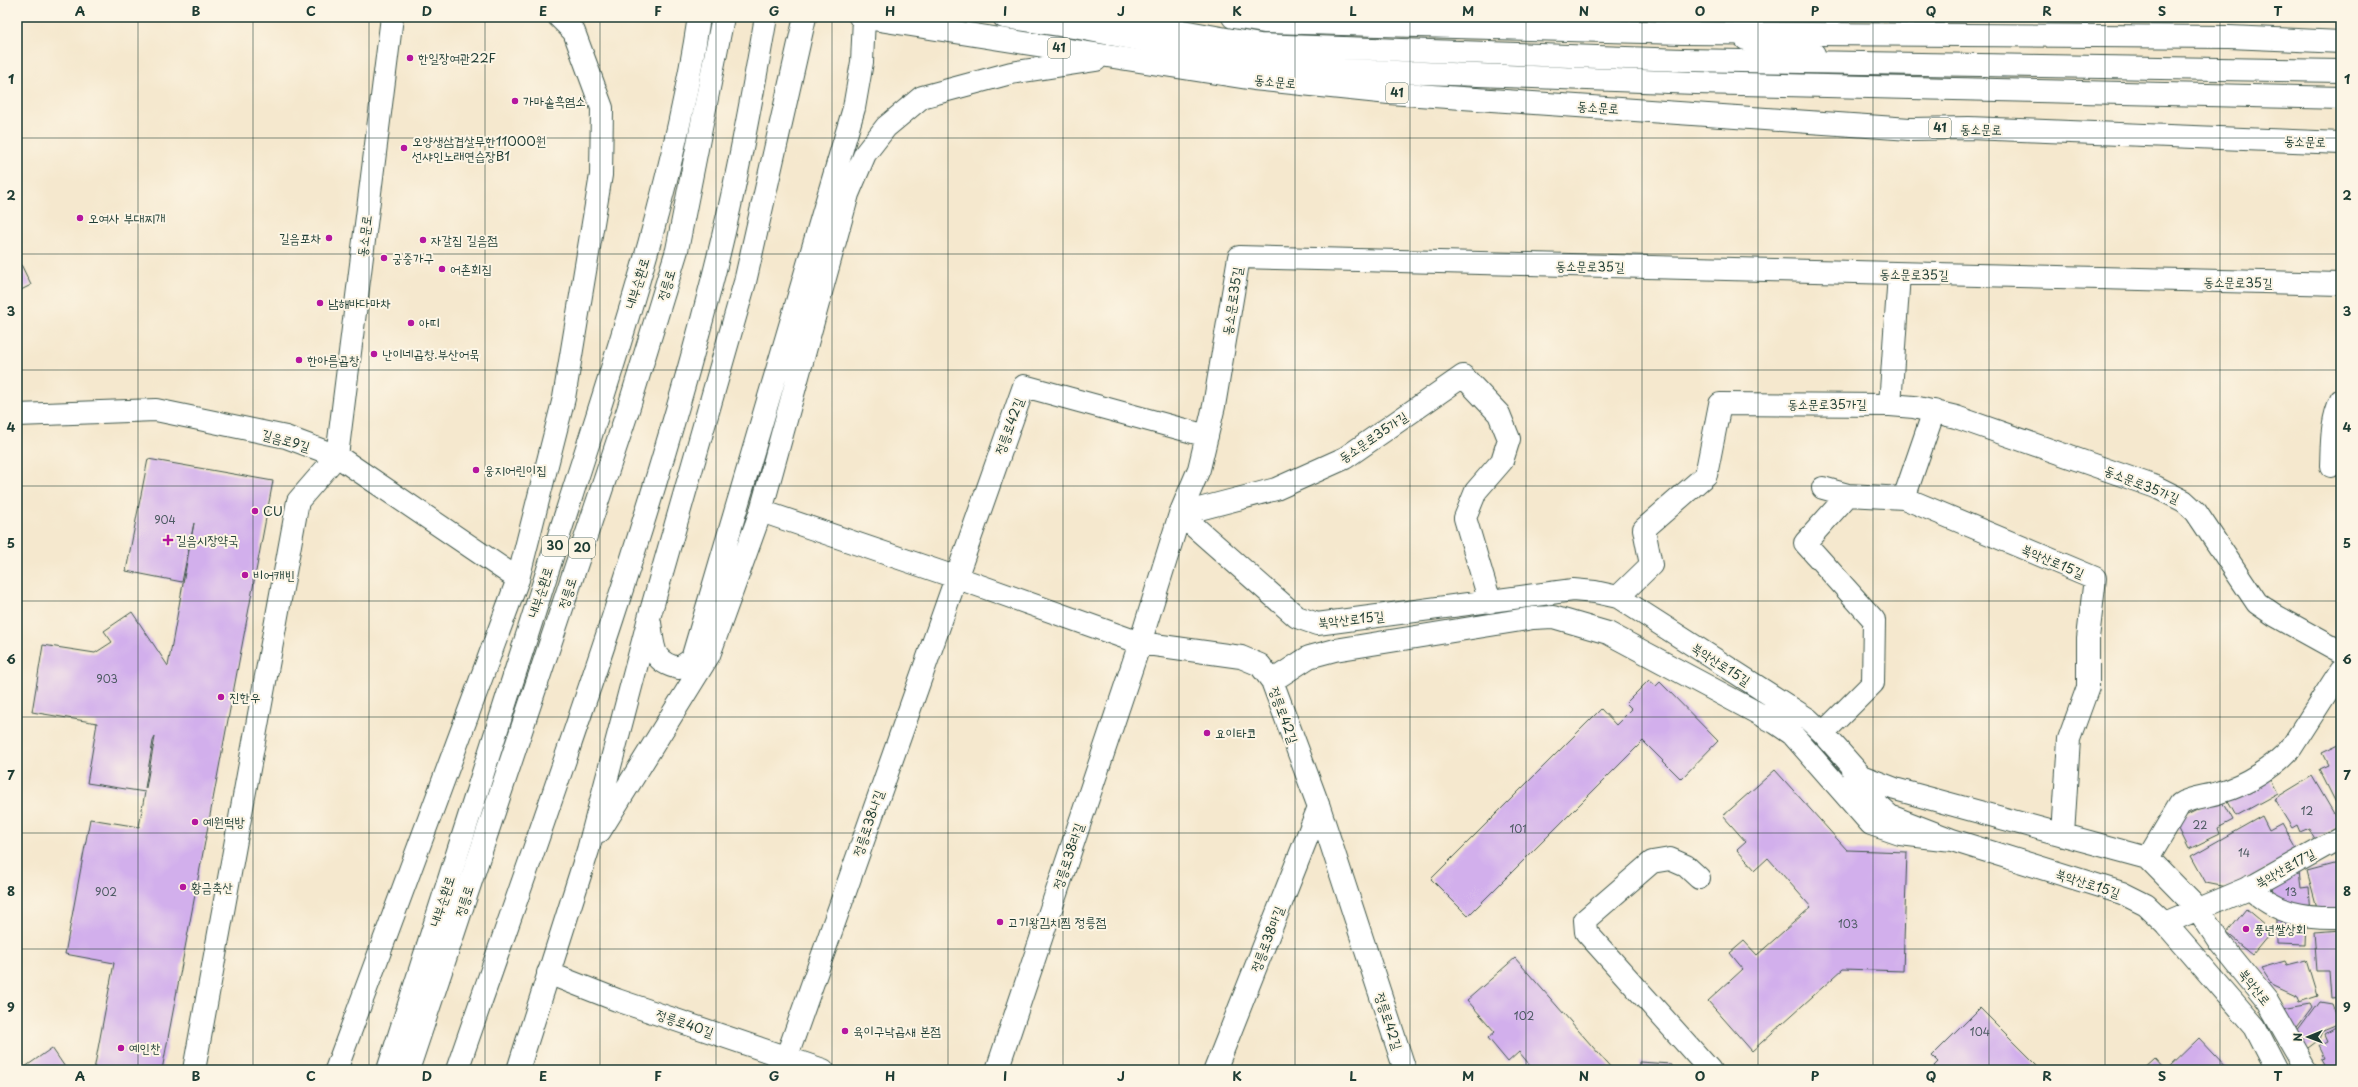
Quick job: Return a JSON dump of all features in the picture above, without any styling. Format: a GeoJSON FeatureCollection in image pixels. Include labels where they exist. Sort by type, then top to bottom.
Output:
{"type":"FeatureCollection","features":[{"type":"Feature","properties":{"kind":"main road","name":"동소문로"},"geometry":{"type":"LineString","coordinates":[[337,456],[392,17]]}},
{"type":"Feature","properties":{"kind":"main road"},"geometry":{"type":"LineString","coordinates":[[336,1070],[518,579],[564,398],[601,175],[602,108],[574,32],[559,17]]}},
{"type":"Feature","properties":{"kind":"main road","name":"내부순환로"},"geometry":{"type":"LineString","coordinates":[[388,1070],[594,426],[646,251],[690,82],[699,17]]}},
{"type":"Feature","properties":{"kind":"main road","name":"정릉로"},"geometry":{"type":"LineString","coordinates":[[408,1070],[628,410],[677,250],[723,17]]}},
{"type":"Feature","properties":{"kind":"main road"},"geometry":{"type":"LineString","coordinates":[[457,1070],[651,501],[710,291],[752,96],[766,17]]}},
{"type":"Feature","properties":{"kind":"main road"},"geometry":{"type":"LineString","coordinates":[[518,1070],[588,850],[648,618],[745,282],[805,17]]}},
{"type":"Feature","properties":{"kind":"main road","name":"동소문로"},"geometry":{"type":"LineString","coordinates":[[862,17],[1254,79],[1389,93],[1902,128],[1969,128],[2341,143]]}},
{"type":"Feature","properties":{"kind":"main road"},"geometry":{"type":"LineString","coordinates":[[648,618],[656,654],[665,665],[679,668],[692,659],[854,108],[862,62],[862,17]]}},
{"type":"Feature","properties":{"kind":"main road"},"geometry":{"type":"LineString","coordinates":[[1004,17],[1074,27],[1289,68],[1696,83],[2341,98]]}},
{"type":"Feature","properties":{"kind":"main road"},"geometry":{"type":"LineString","coordinates":[[1105,17],[1260,46],[1848,63],[2341,71]]}},
{"type":"Feature","properties":{"kind":"main road"},"geometry":{"type":"LineString","coordinates":[[1233,17],[1264,22],[1560,23]]}},
{"type":"Feature","properties":{"kind":"main road"},"geometry":{"type":"LineString","coordinates":[[1470,17],[1666,32],[2229,37],[2341,42]]}},
{"type":"Feature","properties":{"kind":"main road"},"geometry":{"type":"LineString","coordinates":[[1568,56],[1666,32]]}},
{"type":"Feature","properties":{"kind":"main road"},"geometry":{"type":"LineString","coordinates":[[1713,33],[1784,46],[1848,63]]}},
{"type":"Feature","properties":{"kind":"main road"},"geometry":{"type":"LineString","coordinates":[[588,850],[709,655],[761,511],[848,194],[865,154],[886,127],[922,97],[1011,73],[1122,57]]}},
{"type":"Feature","properties":{"kind":"main road"},"geometry":{"type":"LineString","coordinates":[[1290,83],[1331,69]]}},
{"type":"Feature","properties":{"kind":"main road","name":"동소문로35길"},"geometry":{"type":"LineString","coordinates":[[1140,642],[1180,514],[1199,469],[1214,406],[1239,257],[2341,284]]}},
{"type":"Feature","properties":{"kind":"main road"},"geometry":{"type":"LineString","coordinates":[[1890,404],[1898,274]]}},
{"type":"Feature","properties":{"kind":"main road","name":"동소문로35가길"},"geometry":{"type":"LineString","coordinates":[[1180,514],[1276,489],[1345,458],[1463,376],[1499,414],[1509,439],[1502,461],[1476,491],[1465,518],[1490,602]]}},
{"type":"Feature","properties":{"kind":"main road","name":"정릉로42길"},"geometry":{"type":"LineString","coordinates":[[955,577],[1024,386],[1207,436]]}},
{"type":"Feature","properties":{"kind":"main road"},"geometry":{"type":"LineString","coordinates":[[2331,466],[2333,425],[2336,411],[2341,400]]}},
{"type":"Feature","properties":{"kind":"main road","name":"동소문로35가길"},"geometry":{"type":"LineString","coordinates":[[1618,597],[1651,565],[1644,529],[1706,475],[1720,404],[1890,404],[1934,412],[2156,487],[2184,501],[2196,512],[2258,603],[2276,616],[2341,652]]}},
{"type":"Feature","properties":{"kind":"main road","name":"길음로9길"},"geometry":{"type":"LineString","coordinates":[[17,415],[156,410],[286,437],[337,456],[518,579]]}},
{"type":"Feature","properties":{"kind":"main road"},"geometry":{"type":"LineString","coordinates":[[1823,488],[1848,495],[1904,498],[1934,412]]}},
{"type":"Feature","properties":{"kind":"main road"},"geometry":{"type":"LineString","coordinates":[[194,1070],[298,501],[337,456]]}},
{"type":"Feature","properties":{"kind":"main road"},"geometry":{"type":"LineString","coordinates":[[1823,733],[1873,683],[1874,620],[1805,543],[1848,495]]}},
{"type":"Feature","properties":{"kind":"main road","name":"북악산로15길"},"geometry":{"type":"LineString","coordinates":[[1904,498],[2095,578],[2088,638],[2089,682],[2069,739],[2063,835]]}},
{"type":"Feature","properties":{"kind":"main road","name":"정릉로42길"},"geometry":{"type":"LineString","coordinates":[[761,511],[1140,642],[1241,657],[1260,665],[1272,681],[1319,807],[1405,1070]]}},
{"type":"Feature","properties":{"kind":"main road","name":"북악산로15길"},"geometry":{"type":"LineString","coordinates":[[1180,514],[1297,617],[1310,623],[1324,624],[1573,590],[1618,597],[1808,719],[1823,733],[1849,765],[1874,802],[1890,816],[1952,840],[2134,898],[2146,905],[2165,923],[2255,1027],[2277,1070]]}},
{"type":"Feature","properties":{"kind":"main road","name":"정릉로38나길"},"geometry":{"type":"LineString","coordinates":[[784,1064],[955,577]]}},
{"type":"Feature","properties":{"kind":"main road"},"geometry":{"type":"LineString","coordinates":[[1272,681],[1310,658],[1335,650],[1533,618],[1552,617],[1608,633],[1776,723],[1792,734],[1871,824],[1900,834],[1952,840]]}},
{"type":"Feature","properties":{"kind":"main road","name":"정릉로38라길"},"geometry":{"type":"LineString","coordinates":[[997,1070],[1140,642]]}},
{"type":"Feature","properties":{"kind":"main road"},"geometry":{"type":"LineString","coordinates":[[2197,908],[2148,858],[2180,804],[2188,799],[2232,788],[2282,758],[2291,748],[2341,670]]}},
{"type":"Feature","properties":{"kind":"main road","name":"북악산로15길"},"geometry":{"type":"LineString","coordinates":[[1849,765],[1861,776],[1895,789],[2148,858]]}},
{"type":"Feature","properties":{"kind":"main road","name":"정릉로38마길"},"geometry":{"type":"LineString","coordinates":[[1215,1070],[1319,807]]}},
{"type":"Feature","properties":{"kind":"main road","name":"북악산로17길"},"geometry":{"type":"LineString","coordinates":[[2165,923],[2249,887],[2341,837]]}},
{"type":"Feature","properties":{"kind":"main road"},"geometry":{"type":"LineString","coordinates":[[1699,878],[1686,866],[1670,859],[1652,862],[1585,920],[1586,932],[1710,1070]]}},
{"type":"Feature","properties":{"kind":"main road","name":"북악산로17길"},"geometry":{"type":"LineString","coordinates":[[2249,887],[2263,901],[2292,913],[2323,917],[2341,917]]}},
{"type":"Feature","properties":{"kind":"main road","name":"북악산로"},"geometry":{"type":"LineString","coordinates":[[2197,908],[2220,943],[2268,1002],[2307,1070]]}},
{"type":"Feature","properties":{"kind":"main road","name":"정릉로40길"},"geometry":{"type":"LineString","coordinates":[[548,973],[784,1064],[823,1070]]}},
{"type":"Feature","properties":{"kind":"building"},"geometry":{"type":"Polygon","coordinates":[[[17,256],[31,285],[17,292],[17,256]]]}},
{"type":"Feature","properties":{"kind":"building"},"geometry":{"type":"Polygon","coordinates":[[[148,459],[273,481],[162,1070],[94,1070],[114,963],[65,954],[90,819],[139,827],[145,792],[87,783],[97,723],[32,712],[43,645],[95,653],[112,642],[104,631],[132,612],[168,666],[194,523],[182,582],[126,571],[148,459]],[[155,737],[153,741],[146,788],[155,737]]]}},
{"type":"Feature","properties":{"kind":"building"},"geometry":{"type":"Polygon","coordinates":[[[1649,680],[1656,686],[1660,682],[1718,741],[1681,779],[1643,741],[1468,916],[1431,879],[1601,709],[1616,725],[1632,709],[1626,703],[1649,680]]]}},
{"type":"Feature","properties":{"kind":"building"},"geometry":{"type":"Polygon","coordinates":[[[2341,744],[2341,813],[2319,769],[2328,765],[2322,753],[2341,744]]]}},
{"type":"Feature","properties":{"kind":"building"},"geometry":{"type":"Polygon","coordinates":[[[1775,770],[1847,850],[1907,852],[1903,971],[1843,969],[1752,1051],[1708,1001],[1743,969],[1730,953],[1744,941],[1757,955],[1811,907],[1768,858],[1755,870],[1737,850],[1746,842],[1723,816],[1775,770]]]}},
{"type":"Feature","properties":{"kind":"building"},"geometry":{"type":"Polygon","coordinates":[[[2267,772],[2278,793],[2236,816],[2226,798],[2267,772]]]}},
{"type":"Feature","properties":{"kind":"building"},"geometry":{"type":"Polygon","coordinates":[[[2312,776],[2340,824],[2315,839],[2309,828],[2300,832],[2297,825],[2292,828],[2274,799],[2312,776]]]}},
{"type":"Feature","properties":{"kind":"building"},"geometry":{"type":"Polygon","coordinates":[[[2221,798],[2233,820],[2218,828],[2220,834],[2189,849],[2175,821],[2221,798]]]}},
{"type":"Feature","properties":{"kind":"building"},"geometry":{"type":"Polygon","coordinates":[[[2262,816],[2269,830],[2282,823],[2298,851],[2231,888],[2206,883],[2191,856],[2262,816]]]}},
{"type":"Feature","properties":{"kind":"building"},"geometry":{"type":"Polygon","coordinates":[[[2341,862],[2341,908],[2319,915],[2307,871],[2341,862]]]}},
{"type":"Feature","properties":{"kind":"building"},"geometry":{"type":"Polygon","coordinates":[[[2299,872],[2301,888],[2309,887],[2311,913],[2275,903],[2272,888],[2299,872]]]}},
{"type":"Feature","properties":{"kind":"building"},"geometry":{"type":"Polygon","coordinates":[[[2246,909],[2272,931],[2253,954],[2227,933],[2246,909]]]}},
{"type":"Feature","properties":{"kind":"building"},"geometry":{"type":"Polygon","coordinates":[[[2277,915],[2306,920],[2305,945],[2277,944],[2277,915]]]}},
{"type":"Feature","properties":{"kind":"building"},"geometry":{"type":"Polygon","coordinates":[[[2341,930],[2341,997],[2331,998],[2329,971],[2317,971],[2314,932],[2341,930]]]}},
{"type":"Feature","properties":{"kind":"building"},"geometry":{"type":"Polygon","coordinates":[[[1515,958],[1613,1070],[1534,1070],[1519,1052],[1508,1062],[1488,1038],[1495,1032],[1467,1000],[1515,958]]]}},
{"type":"Feature","properties":{"kind":"building"},"geometry":{"type":"Polygon","coordinates":[[[2307,960],[2318,996],[2299,1002],[2297,997],[2273,986],[2261,968],[2285,961],[2287,965],[2307,960]]]}},
{"type":"Feature","properties":{"kind":"building"},"geometry":{"type":"Polygon","coordinates":[[[2320,1002],[2332,1004],[2340,1024],[2323,1031],[2320,1039],[2304,1051],[2294,1037],[2320,1002]]]}},
{"type":"Feature","properties":{"kind":"building"},"geometry":{"type":"Polygon","coordinates":[[[2311,1004],[2313,1008],[2292,1036],[2277,1010],[2311,1004]]]}},
{"type":"Feature","properties":{"kind":"building"},"geometry":{"type":"Polygon","coordinates":[[[1980,1008],[2042,1070],[1937,1070],[1934,1066],[1938,1062],[1932,1056],[1980,1008]]]}},
{"type":"Feature","properties":{"kind":"building"},"geometry":{"type":"Polygon","coordinates":[[[2341,1025],[2341,1070],[2330,1070],[2323,1058],[2326,1057],[2320,1045],[2328,1041],[2325,1034],[2341,1025]]]}},
{"type":"Feature","properties":{"kind":"building"},"geometry":{"type":"Polygon","coordinates":[[[2199,1038],[2229,1070],[2166,1070],[2199,1038]]]}},
{"type":"Feature","properties":{"kind":"building"},"geometry":{"type":"Polygon","coordinates":[[[52,1048],[67,1070],[27,1070],[25,1067],[52,1048]]]}},
{"type":"Feature","properties":{"kind":"building"},"geometry":{"type":"Polygon","coordinates":[[[2156,1059],[2166,1070],[2144,1070],[2156,1059]]]}},
{"type":"Feature","properties":{"kind":"building"},"geometry":{"type":"Polygon","coordinates":[[[1639,1062],[1671,1064],[1671,1070],[1639,1070],[1639,1062]]]}},
{"type":"Feature","properties":{"kind":"place","name":"한일장여관22F"},"geometry":{"type":"Point","coordinates":[410,58]}},
{"type":"Feature","properties":{"kind":"place","name":"가마솥흑염소"},"geometry":{"type":"Point","coordinates":[515,101]}},
{"type":"Feature","properties":{"kind":"place","name":"오양생삼겹살무한11000원 선샤인노래연습장B1"},"geometry":{"type":"Point","coordinates":[404,148]}},
{"type":"Feature","properties":{"kind":"place","name":"오여사 부대찌개"},"geometry":{"type":"Point","coordinates":[80,218]}},
{"type":"Feature","properties":{"kind":"place","name":"길음포차"},"geometry":{"type":"Point","coordinates":[329,238]}},
{"type":"Feature","properties":{"kind":"place","name":"자갈집 길음점"},"geometry":{"type":"Point","coordinates":[423,240]}},
{"type":"Feature","properties":{"kind":"place","name":"궁중가구"},"geometry":{"type":"Point","coordinates":[384,258]}},
{"type":"Feature","properties":{"kind":"place","name":"어촌회집"},"geometry":{"type":"Point","coordinates":[442,269]}},
{"type":"Feature","properties":{"kind":"place","name":"남해바다마차"},"geometry":{"type":"Point","coordinates":[320,303]}},
{"type":"Feature","properties":{"kind":"place","name":"아띠"},"geometry":{"type":"Point","coordinates":[411,323]}},
{"type":"Feature","properties":{"kind":"place","name":"난이네곱창.부산어묵"},"geometry":{"type":"Point","coordinates":[374,354]}},
{"type":"Feature","properties":{"kind":"place","name":"한아름곱창"},"geometry":{"type":"Point","coordinates":[299,360]}},
{"type":"Feature","properties":{"kind":"place","name":"웅지어린이집"},"geometry":{"type":"Point","coordinates":[476,470]}},
{"type":"Feature","properties":{"kind":"place","name":"CU"},"geometry":{"type":"Point","coordinates":[255,511]}},
{"type":"Feature","properties":{"kind":"place","name":"길음시장약국"},"geometry":{"type":"Point","coordinates":[168,540]}},
{"type":"Feature","properties":{"kind":"place","name":"비어캐빈"},"geometry":{"type":"Point","coordinates":[245,575]}},
{"type":"Feature","properties":{"kind":"place","name":"진한우"},"geometry":{"type":"Point","coordinates":[221,697]}},
{"type":"Feature","properties":{"kind":"place","name":"요이타코"},"geometry":{"type":"Point","coordinates":[1207,733]}},
{"type":"Feature","properties":{"kind":"place","name":"예원떡방"},"geometry":{"type":"Point","coordinates":[195,822]}},
{"type":"Feature","properties":{"kind":"place","name":"황금축산"},"geometry":{"type":"Point","coordinates":[183,887]}},
{"type":"Feature","properties":{"kind":"place","name":"고기왕김치찜 정릉점"},"geometry":{"type":"Point","coordinates":[1000,922]}},
{"type":"Feature","properties":{"kind":"place","name":"풍년쌀상회"},"geometry":{"type":"Point","coordinates":[2246,929]}},
{"type":"Feature","properties":{"kind":"place","name":"육이구낙곱새 본점"},"geometry":{"type":"Point","coordinates":[845,1031]}},
{"type":"Feature","properties":{"kind":"place","name":"예인찬"},"geometry":{"type":"Point","coordinates":[121,1048]}}]}
